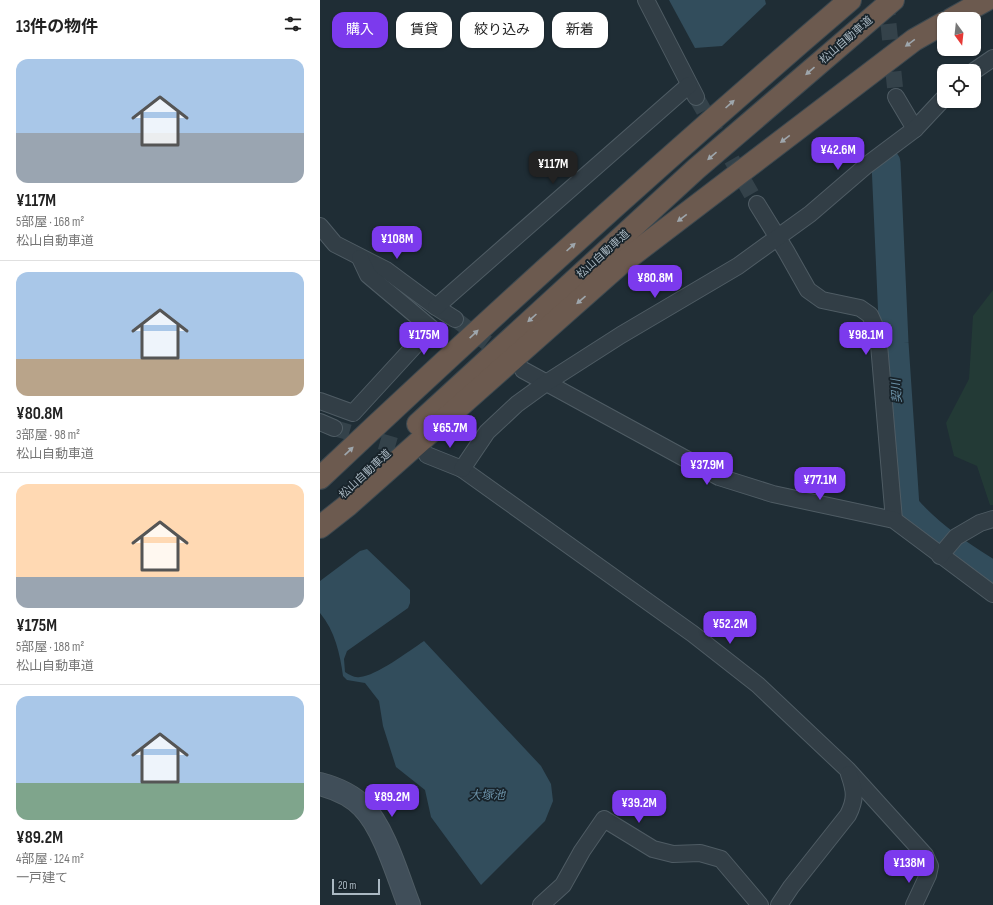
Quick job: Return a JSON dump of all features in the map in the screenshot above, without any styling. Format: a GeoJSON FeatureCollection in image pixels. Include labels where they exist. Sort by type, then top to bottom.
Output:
{"type":"FeatureCollection","features":[{"type":"Feature","properties":{"kind":"highway"},"geometry":{"type":"LineString","coordinates":[[750,86],[840,0]]}},
{"type":"Feature","properties":{"kind":"highway"},"geometry":{"type":"LineString","coordinates":[[320,478],[484,325],[750,86],[850,0]]}},
{"type":"Feature","properties":{"kind":"highway","name":"松山自動車道"},"geometry":{"type":"LineString","coordinates":[[320,516],[484,362],[690,174],[893,0]]}},
{"type":"Feature","properties":{"kind":"highway"},"geometry":{"type":"LineString","coordinates":[[965,12],[986,0]]}},
{"type":"Feature","properties":{"kind":"highway"},"geometry":{"type":"LineString","coordinates":[[320,527],[348,505],[619,266],[914,40],[937,27]]}},
{"type":"Feature","properties":{"kind":"street"},"geometry":{"type":"LineString","coordinates":[[436,307],[692,91],[646,0]]}},
{"type":"Feature","properties":{"kind":"street"},"geometry":{"type":"LineString","coordinates":[[981,66],[993,58]]}},
{"type":"Feature","properties":{"kind":"street"},"geometry":{"type":"LineString","coordinates":[[896,97],[915,129]]}},
{"type":"Feature","properties":{"kind":"street"},"geometry":{"type":"LineString","coordinates":[[462,469],[487,432],[517,404],[546,382],[738,266],[777,236],[810,214],[867,165],[915,129],[937,105]]}},
{"type":"Feature","properties":{"kind":"street"},"geometry":{"type":"LineString","coordinates":[[757,204],[808,290],[822,300],[860,308],[870,315],[876,327],[878,333],[894,520]]}},
{"type":"Feature","properties":{"kind":"street"},"geometry":{"type":"LineString","coordinates":[[320,226],[335,244],[386,270],[436,307],[455,319]]}},
{"type":"Feature","properties":{"kind":"street"},"geometry":{"type":"LineString","coordinates":[[320,401],[353,413],[431,328],[368,275],[360,258]]}},
{"type":"Feature","properties":{"kind":"street"},"geometry":{"type":"LineString","coordinates":[[523,370],[719,477],[774,494],[894,520],[940,556],[993,594]]}},
{"type":"Feature","properties":{"kind":"street"},"geometry":{"type":"LineString","coordinates":[[427,455],[462,469],[693,634],[758,685],[848,770],[925,855],[930,866],[928,876],[914,905]]}},
{"type":"Feature","properties":{"kind":"street"},"geometry":{"type":"LineString","coordinates":[[940,556],[956,537],[980,523],[993,519]]}},
{"type":"Feature","properties":{"kind":"street"},"geometry":{"type":"LineString","coordinates":[[779,905],[791,887],[848,815],[853,804],[855,790],[848,770]]}},
{"type":"Feature","properties":{"kind":"street"},"geometry":{"type":"LineString","coordinates":[[320,784],[337,788],[363,806],[378,827],[409,905]]}},
{"type":"Feature","properties":{"kind":"street"},"geometry":{"type":"LineString","coordinates":[[542,905],[563,885],[582,851],[604,819],[652,849],[673,854],[700,852],[720,859],[760,905]]}},
{"type":"Feature","properties":{"kind":"green space"},"geometry":{"type":"Polygon","coordinates":[[[993,290],[993,505],[990,505],[977,466],[954,456],[946,423],[969,379],[973,316],[993,290]]]}},
{"type":"Feature","properties":{"kind":"water"},"geometry":{"type":"Polygon","coordinates":[[[669,0],[765,0],[766,4],[722,46],[695,48],[669,0]]]}},
{"type":"Feature","properties":{"kind":"water","name":"大塚池"},"geometry":{"type":"Polygon","coordinates":[[[367,549],[410,590],[410,603],[408,608],[347,651],[344,659],[345,672],[356,677],[367,676],[424,641],[541,766],[551,784],[553,801],[545,821],[481,885],[431,817],[425,790],[396,767],[383,726],[379,701],[365,683],[347,680],[343,676],[336,643],[330,627],[320,613],[320,581],[360,551],[367,549]]]}},
{"type":"Feature","properties":{"kind":"waterway","name":"契川"},"geometry":{"type":"LineString","coordinates":[[886,163],[894,343],[905,507],[935,536],[993,576]]}},
{"type":"Feature","properties":{"kind":"tunnel"},"geometry":{"type":"LineString","coordinates":[[886,0],[896,97]]}},
{"type":"Feature","properties":{"kind":"tunnel"},"geometry":{"type":"LineString","coordinates":[[696,97],[757,204]]}},
{"type":"Feature","properties":{"kind":"tunnel"},"geometry":{"type":"LineString","coordinates":[[455,319],[506,357]]}},
{"type":"Feature","properties":{"kind":"tunnel"},"geometry":{"type":"LineString","coordinates":[[334,428],[418,452]]}}]}
